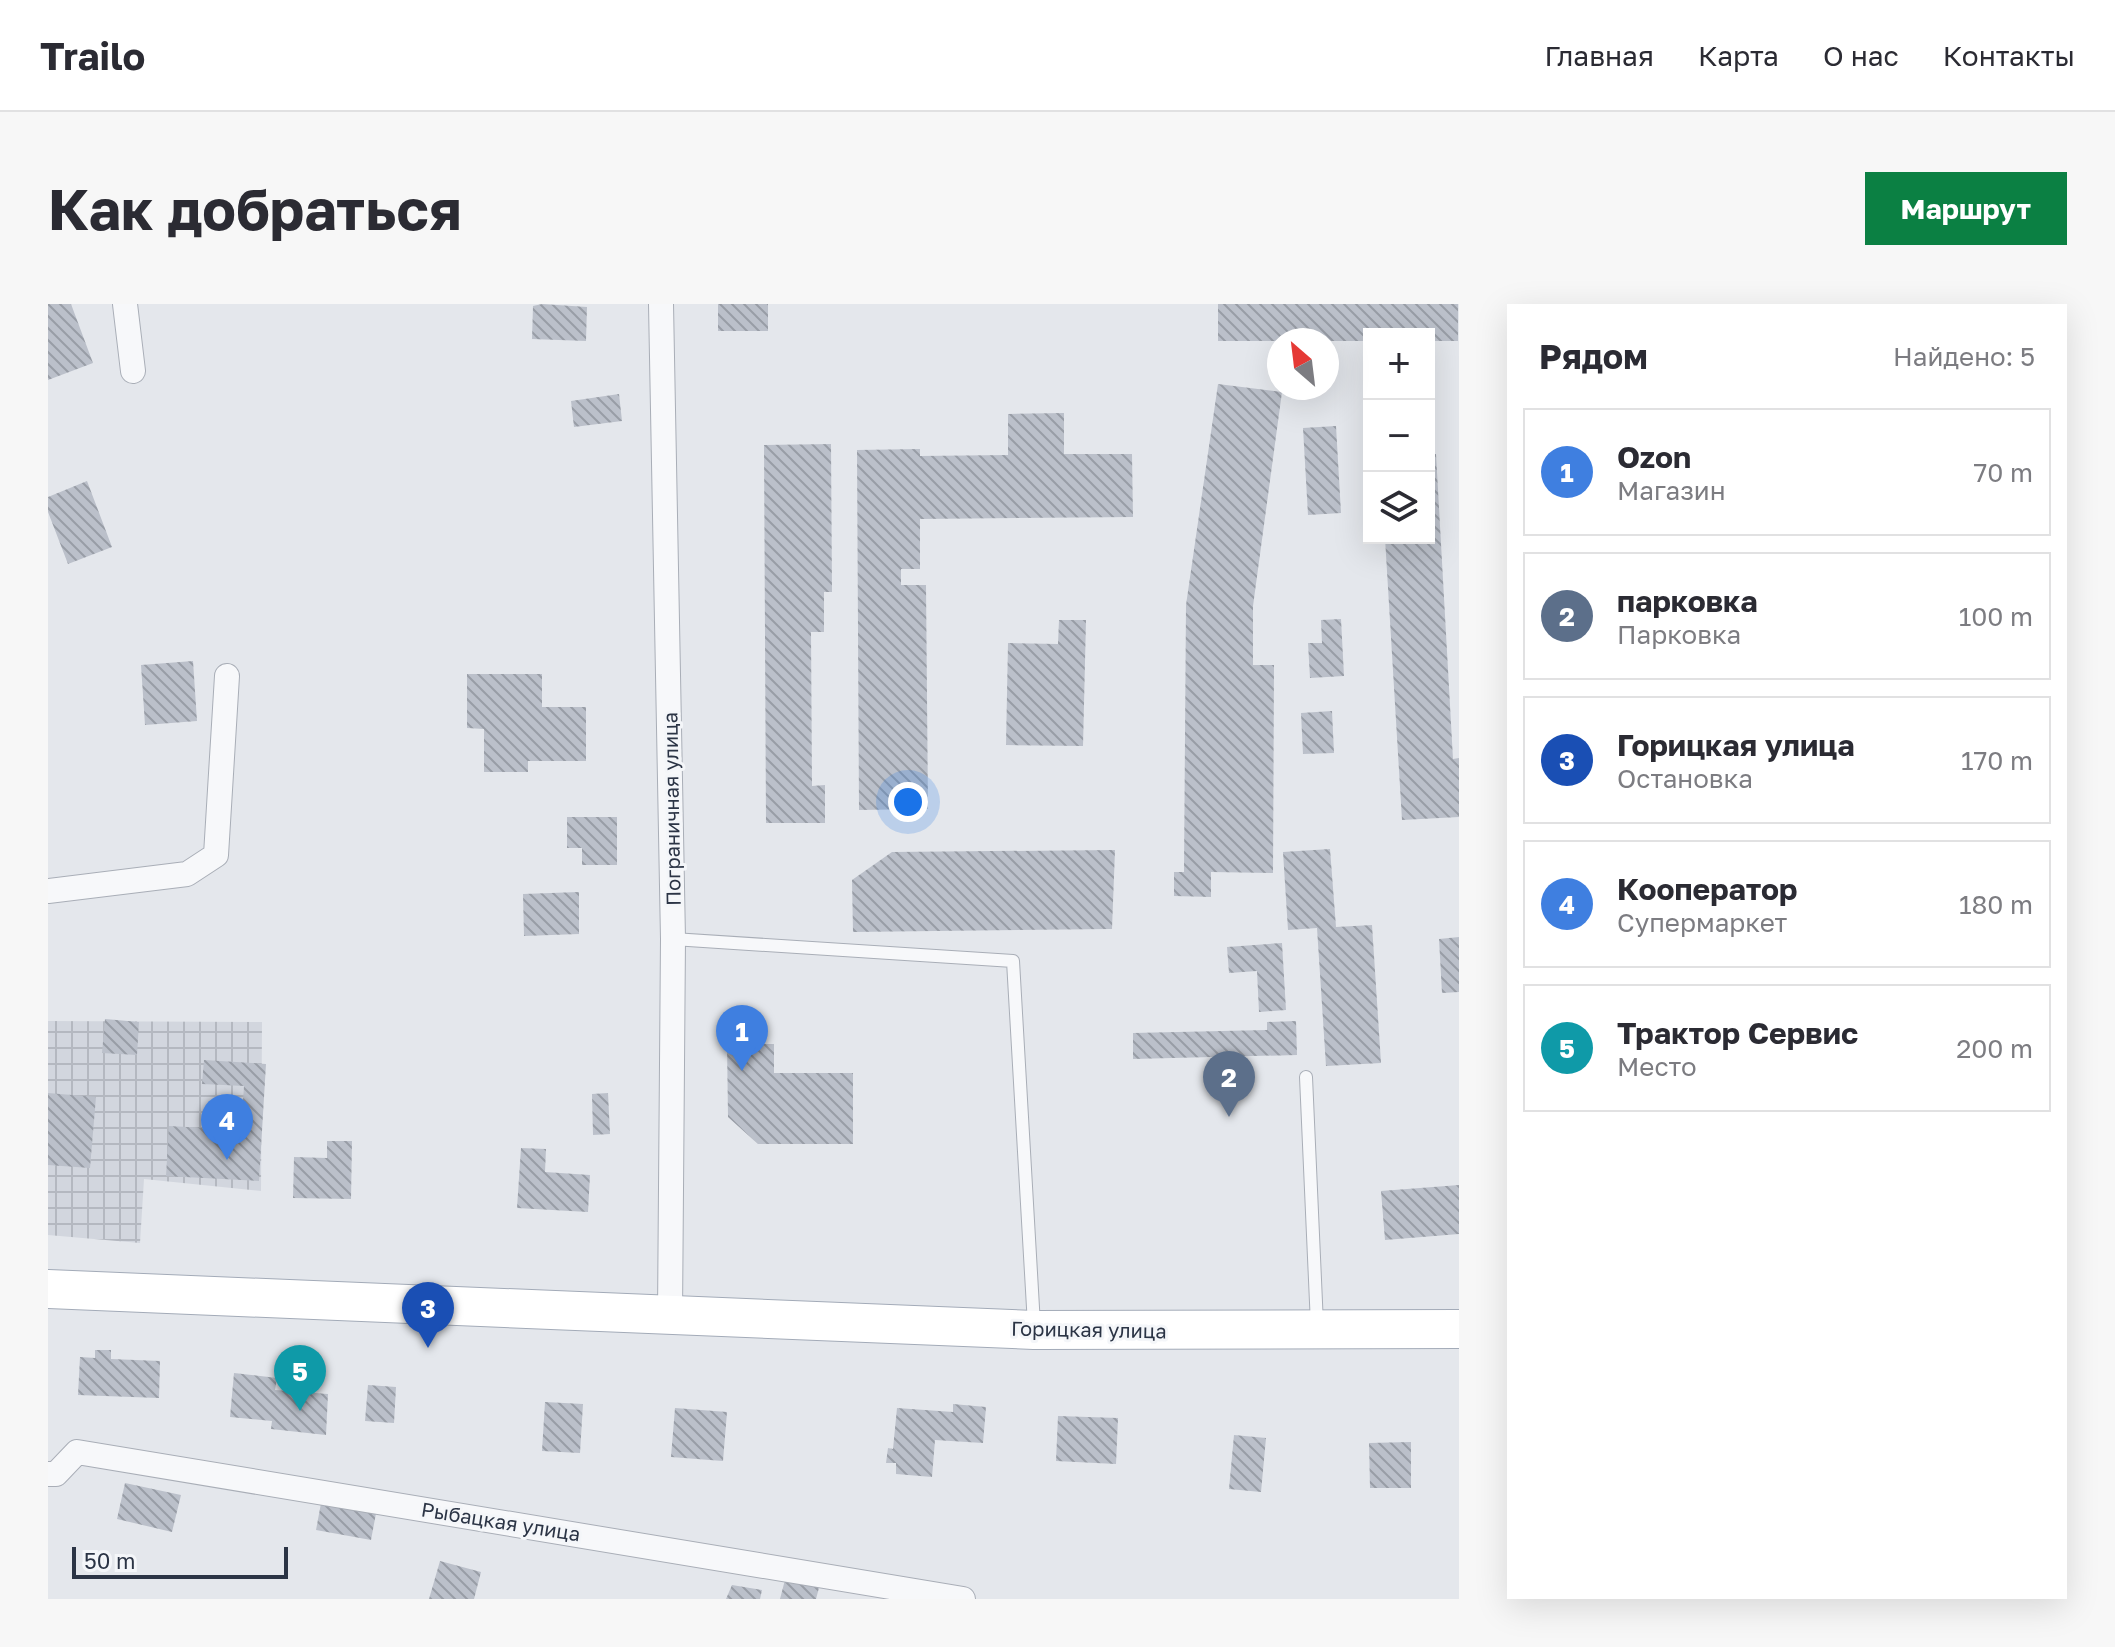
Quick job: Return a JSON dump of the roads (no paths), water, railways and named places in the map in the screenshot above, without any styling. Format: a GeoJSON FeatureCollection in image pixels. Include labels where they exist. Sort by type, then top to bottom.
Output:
{"type":"FeatureCollection","features":[{"type":"Feature","properties":{"kind":"main road","name":"Горицкая улица"},"geometry":{"type":"LineString","coordinates":[[48,1289],[1034,1330],[1452,1335]]}},
{"type":"Feature","properties":{"kind":"street"},"geometry":{"type":"LineString","coordinates":[[125,304],[133,371]]}},
{"type":"Feature","properties":{"kind":"street","name":"Пограничная улица"},"geometry":{"type":"LineString","coordinates":[[661,304],[673,939],[670,1314]]}},
{"type":"Feature","properties":{"kind":"street"},"geometry":{"type":"LineString","coordinates":[[48,891],[187,874],[216,855],[227,676]]}},
{"type":"Feature","properties":{"kind":"street","name":"Рыбацкая улица"},"geometry":{"type":"LineString","coordinates":[[48,1474],[56,1474],[77,1452],[963,1599]]}},
{"type":"Feature","properties":{"kind":"lane"},"geometry":{"type":"LineString","coordinates":[[673,939],[1013,961],[1034,1330]]}},
{"type":"Feature","properties":{"kind":"lane"},"geometry":{"type":"LineString","coordinates":[[1306,1077],[1317,1331]]}},
{"type":"Feature","properties":{"kind":"place","name":"Ozon"},"geometry":{"type":"Point","coordinates":[742,1071]}},
{"type":"Feature","properties":{"kind":"place","name":"парковка"},"geometry":{"type":"Point","coordinates":[1229,1117]}},
{"type":"Feature","properties":{"kind":"place","name":"Кооператор"},"geometry":{"type":"Point","coordinates":[227,1160]}},
{"type":"Feature","properties":{"kind":"place","name":"Горицкая улица"},"geometry":{"type":"Point","coordinates":[428,1348]}},
{"type":"Feature","properties":{"kind":"place","name":"Трактор Сервис"},"geometry":{"type":"Point","coordinates":[300,1411]}}]}
